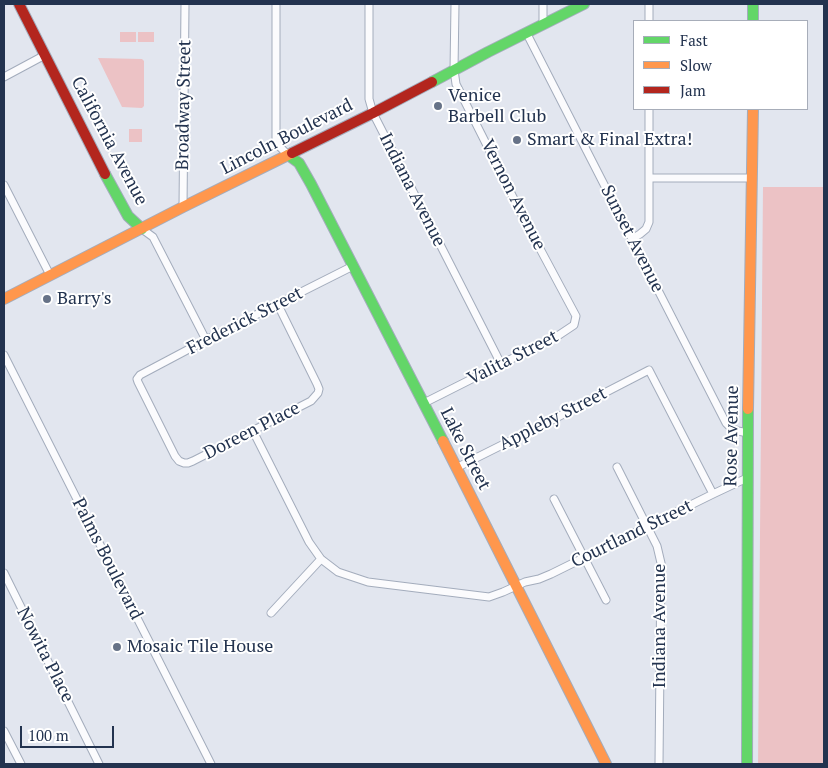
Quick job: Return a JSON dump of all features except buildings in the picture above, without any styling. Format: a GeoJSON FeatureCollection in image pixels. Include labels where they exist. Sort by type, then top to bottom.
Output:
{"type":"FeatureCollection","features":[{"type":"Feature","properties":{"kind":"main road","name":"California Avenue"},"geometry":{"type":"LineString","coordinates":[[19,4],[128,216],[142,229]]}},
{"type":"Feature","properties":{"kind":"main road","name":"Lincoln Boulevard"},"geometry":{"type":"LineString","coordinates":[[4,299],[584,4]]}},
{"type":"Feature","properties":{"kind":"main road"},"geometry":{"type":"LineString","coordinates":[[753,4],[753,20]]}},
{"type":"Feature","properties":{"kind":"main road","name":"Rose Avenue"},"geometry":{"type":"LineString","coordinates":[[747,764],[747,478],[753,110]]}},
{"type":"Feature","properties":{"kind":"main road","name":"Lake Street"},"geometry":{"type":"LineString","coordinates":[[288,155],[299,163],[354,266],[606,764]]}},
{"type":"Feature","properties":{"kind":"street","name":"Broadway Street"},"geometry":{"type":"LineString","coordinates":[[183,207],[185,4]]}},
{"type":"Feature","properties":{"kind":"street"},"geometry":{"type":"LineString","coordinates":[[276,4],[276,139],[278,145],[288,155]]}},
{"type":"Feature","properties":{"kind":"street","name":"Indiana Avenue"},"geometry":{"type":"LineString","coordinates":[[369,4],[369,99],[373,113],[501,364]]}},
{"type":"Feature","properties":{"kind":"street","name":"Vernon Avenue"},"geometry":{"type":"LineString","coordinates":[[455,4],[454,70],[456,84],[523,217],[576,316],[574,325]]}},
{"type":"Feature","properties":{"kind":"street"},"geometry":{"type":"LineString","coordinates":[[543,4],[543,24]]}},
{"type":"Feature","properties":{"kind":"street"},"geometry":{"type":"LineString","coordinates":[[649,4],[649,20]]}},
{"type":"Feature","properties":{"kind":"street","name":"Sunset Avenue"},"geometry":{"type":"LineString","coordinates":[[526,32],[726,423],[731,428],[748,433]]}},
{"type":"Feature","properties":{"kind":"street"},"geometry":{"type":"LineString","coordinates":[[4,77],[46,55]]}},
{"type":"Feature","properties":{"kind":"street"},"geometry":{"type":"LineString","coordinates":[[632,239],[646,229],[649,222],[649,110]]}},
{"type":"Feature","properties":{"kind":"street"},"geometry":{"type":"LineString","coordinates":[[649,178],[752,178]]}},
{"type":"Feature","properties":{"kind":"street"},"geometry":{"type":"LineString","coordinates":[[4,185],[50,275]]}},
{"type":"Feature","properties":{"kind":"street","name":"California Avenue"},"geometry":{"type":"LineString","coordinates":[[142,229],[153,237],[206,340]]}},
{"type":"Feature","properties":{"kind":"street","name":"Frederick Street"},"geometry":{"type":"LineString","coordinates":[[184,463],[175,456],[137,378],[206,340],[354,266]]}},
{"type":"Feature","properties":{"kind":"street","name":"Doreen Place"},"geometry":{"type":"LineString","coordinates":[[184,463],[193,462],[316,398],[319,389],[278,305]]}},
{"type":"Feature","properties":{"kind":"street","name":"Valita Street"},"geometry":{"type":"LineString","coordinates":[[424,403],[559,335],[574,325]]}},
{"type":"Feature","properties":{"kind":"street","name":"Palms Boulevard"},"geometry":{"type":"LineString","coordinates":[[4,355],[211,764]]}},
{"type":"Feature","properties":{"kind":"street","name":"Appleby Street"},"geometry":{"type":"LineString","coordinates":[[456,468],[649,370],[713,494]]}},
{"type":"Feature","properties":{"kind":"street"},"geometry":{"type":"LineString","coordinates":[[253,431],[309,542],[321,559],[270,613]]}},
{"type":"Feature","properties":{"kind":"street","name":"Indiana Avenue"},"geometry":{"type":"LineString","coordinates":[[617,467],[648,526],[657,546],[661,563],[659,764]]}},
{"type":"Feature","properties":{"kind":"street","name":"Courtland Street"},"geometry":{"type":"LineString","coordinates":[[321,559],[338,572],[356,579],[489,597],[525,582],[551,574],[747,478]]}},
{"type":"Feature","properties":{"kind":"street"},"geometry":{"type":"LineString","coordinates":[[554,499],[606,600]]}},
{"type":"Feature","properties":{"kind":"street","name":"Nowita Place"},"geometry":{"type":"LineString","coordinates":[[4,572],[99,764]]}},
{"type":"Feature","properties":{"kind":"street"},"geometry":{"type":"LineString","coordinates":[[4,731],[21,764]]}},
{"type":"Feature","properties":{"kind":"shaded area"},"geometry":{"type":"Polygon","coordinates":[[[120,32],[136,32],[136,42],[120,42],[120,32]]]}},
{"type":"Feature","properties":{"kind":"shaded area"},"geometry":{"type":"Polygon","coordinates":[[[138,32],[154,32],[154,42],[138,42],[138,32]]]}},
{"type":"Feature","properties":{"kind":"shaded area"},"geometry":{"type":"Polygon","coordinates":[[[98,58],[142,59],[144,61],[144,106],[142,108],[122,107],[98,58]]]}},
{"type":"Feature","properties":{"kind":"shaded area"},"geometry":{"type":"Polygon","coordinates":[[[129,129],[142,129],[142,142],[129,142],[129,129]]]}},
{"type":"Feature","properties":{"kind":"shaded area"},"geometry":{"type":"Polygon","coordinates":[[[763,187],[824,187],[824,764],[758,764],[763,187]]]}},
{"type":"Feature","properties":{"kind":"traffic: fast"},"geometry":{"type":"LineString","coordinates":[[432,82],[584,4]]}},
{"type":"Feature","properties":{"kind":"traffic: fast"},"geometry":{"type":"LineString","coordinates":[[753,4],[753,20]]}},
{"type":"Feature","properties":{"kind":"traffic: fast"},"geometry":{"type":"LineString","coordinates":[[288,155],[299,163],[311,184],[443,441]]}},
{"type":"Feature","properties":{"kind":"traffic: fast"},"geometry":{"type":"LineString","coordinates":[[105,174],[128,216],[142,229]]}},
{"type":"Feature","properties":{"kind":"traffic: fast"},"geometry":{"type":"LineString","coordinates":[[747,764],[748,409]]}},
{"type":"Feature","properties":{"kind":"traffic: slow"},"geometry":{"type":"LineString","coordinates":[[748,409],[753,110]]}},
{"type":"Feature","properties":{"kind":"traffic: slow"},"geometry":{"type":"LineString","coordinates":[[4,299],[292,153]]}},
{"type":"Feature","properties":{"kind":"traffic: slow"},"geometry":{"type":"LineString","coordinates":[[443,441],[606,764]]}},
{"type":"Feature","properties":{"kind":"traffic: jam"},"geometry":{"type":"LineString","coordinates":[[19,4],[105,174]]}},
{"type":"Feature","properties":{"kind":"traffic: jam"},"geometry":{"type":"LineString","coordinates":[[292,153],[432,82]]}},
{"type":"Feature","properties":{"kind":"place","name":"Venice Barbell Club"},"geometry":{"type":"Point","coordinates":[438,106]}},
{"type":"Feature","properties":{"kind":"place","name":"Smart & Final Extra!"},"geometry":{"type":"Point","coordinates":[517,140]}},
{"type":"Feature","properties":{"kind":"place","name":"Barry's"},"geometry":{"type":"Point","coordinates":[47,299]}},
{"type":"Feature","properties":{"kind":"place","name":"Mosaic Tile House"},"geometry":{"type":"Point","coordinates":[117,647]}}]}
